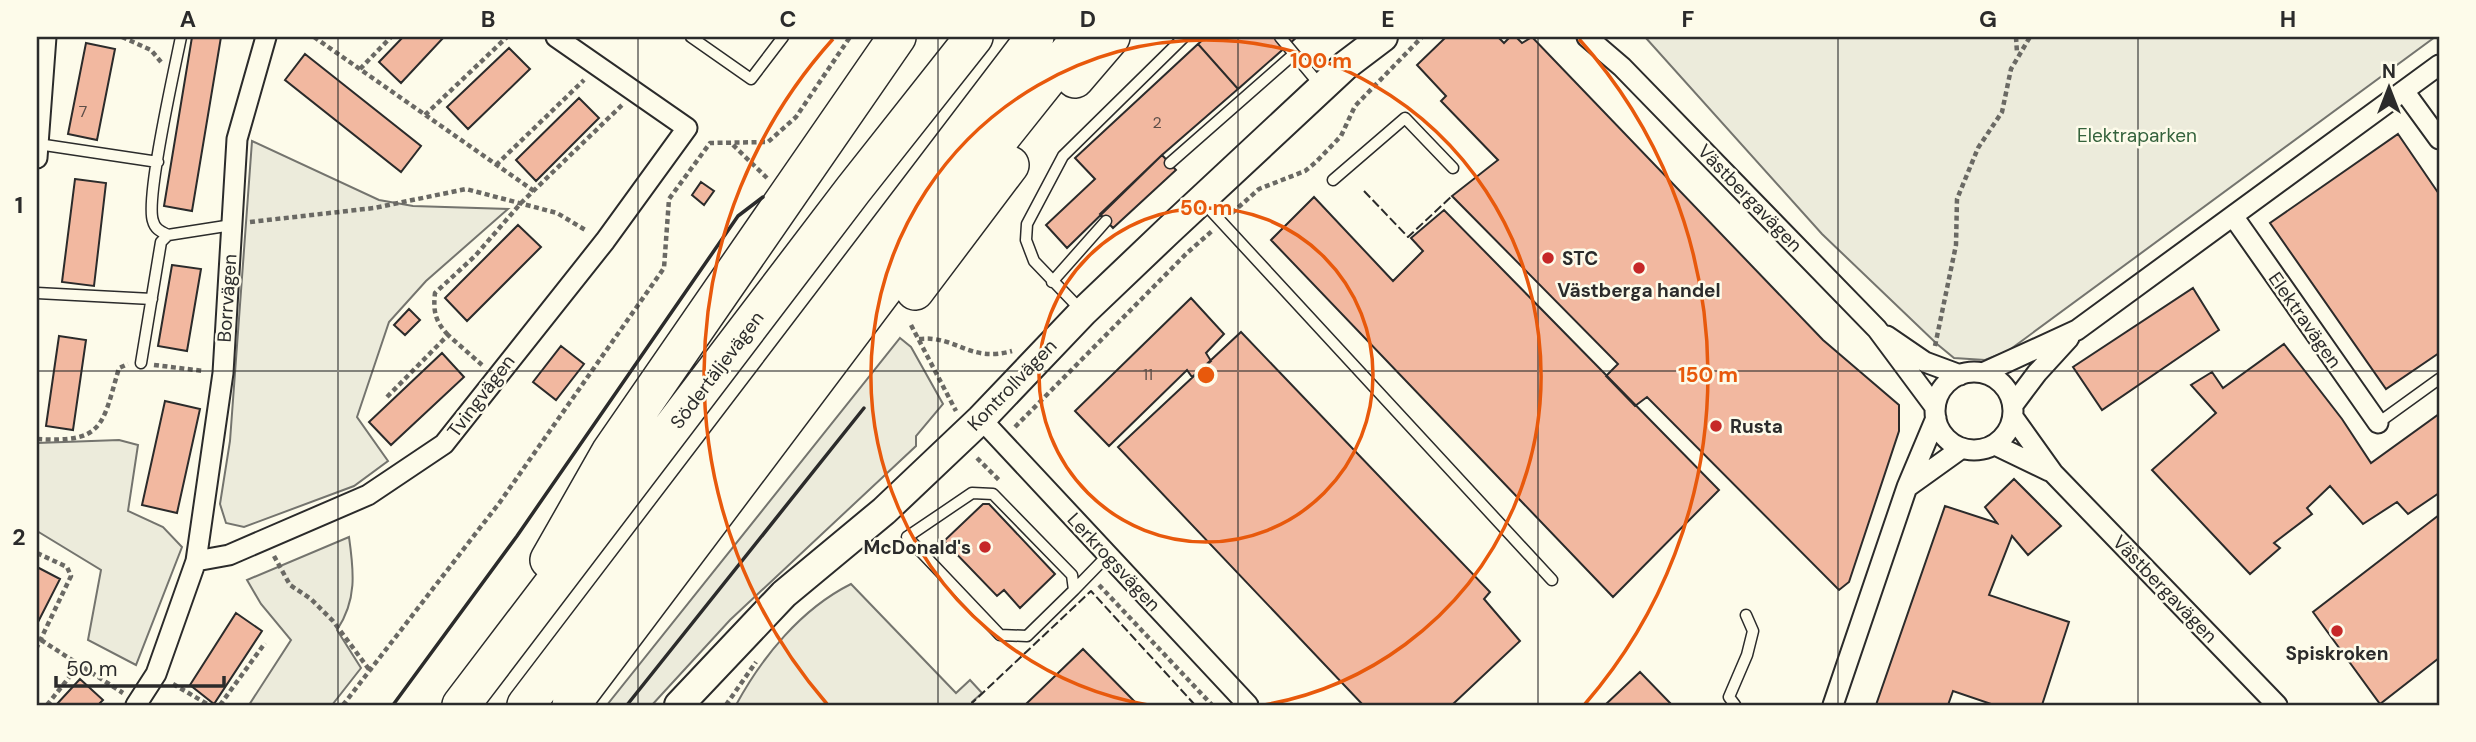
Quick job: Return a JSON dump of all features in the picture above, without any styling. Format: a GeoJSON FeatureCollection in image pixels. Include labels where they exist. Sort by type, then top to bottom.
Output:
{"type":"FeatureCollection","features":[{"type":"Feature","properties":{"kind":"highway"},"geometry":{"type":"LineString","coordinates":[[469,695],[611,451],[897,37]]}},
{"type":"Feature","properties":{"kind":"highway"},"geometry":{"type":"LineString","coordinates":[[853,190],[948,37]]}},
{"type":"Feature","properties":{"kind":"highway","name":"Södertäljevägen"},"geometry":{"type":"LineString","coordinates":[[469,695],[853,190],[974,37]]}},
{"type":"Feature","properties":{"kind":"highway"},"geometry":{"type":"LineString","coordinates":[[526,705],[1035,37]]}},
{"type":"Feature","properties":{"kind":"highway"},"geometry":{"type":"LineString","coordinates":[[571,705],[951,200],[1081,37]]}},
{"type":"Feature","properties":{"kind":"highway"},"geometry":{"type":"LineString","coordinates":[[604,662],[691,575],[806,436],[1069,87],[1111,37]]}},
{"type":"Feature","properties":{"kind":"street"},"geometry":{"type":"LineString","coordinates":[[37,158],[46,37]]}},
{"type":"Feature","properties":{"kind":"street","name":"Borrvägen"},"geometry":{"type":"LineString","coordinates":[[137,704],[156,674],[196,561],[223,373],[237,139],[266,37]]}},
{"type":"Feature","properties":{"kind":"street"},"geometry":{"type":"LineString","coordinates":[[556,37],[635,92]]}},
{"type":"Feature","properties":{"kind":"street","name":"Kontrollvägen"},"geometry":{"type":"LineString","coordinates":[[679,705],[784,594],[884,511],[981,419],[1083,312],[1322,88],[1371,37]]}},
{"type":"Feature","properties":{"kind":"street","name":"Kontrollvägen"},"geometry":{"type":"LineString","coordinates":[[1346,65],[1383,37]]}},
{"type":"Feature","properties":{"kind":"street","name":"Västbergavägen"},"geometry":{"type":"LineString","coordinates":[[1587,37],[1622,67],[1877,329],[1936,413]]}},
{"type":"Feature","properties":{"kind":"street","name":"Västbergavägen"},"geometry":{"type":"LineString","coordinates":[[1602,37],[1622,67]]}},
{"type":"Feature","properties":{"kind":"street"},"geometry":{"type":"LineString","coordinates":[[1936,413],[1944,437],[1962,448],[1985,449],[1995,445],[2010,428],[2013,411],[2037,373],[2077,330],[2439,65]]}},
{"type":"Feature","properties":{"kind":"street"},"geometry":{"type":"LineString","coordinates":[[2404,91],[2439,139]]}},
{"type":"Feature","properties":{"kind":"street","name":"Tvingvägen"},"geometry":{"type":"LineString","coordinates":[[196,561],[229,555],[368,495],[444,444],[605,241],[687,128],[635,92]]}},
{"type":"Feature","properties":{"kind":"street","name":"Elektravägen"},"geometry":{"type":"LineString","coordinates":[[2233,216],[2378,423]]}},
{"type":"Feature","properties":{"kind":"street","name":"Västbergavägen"},"geometry":{"type":"LineString","coordinates":[[1877,329],[1925,362],[1960,374]]}},
{"type":"Feature","properties":{"kind":"street"},"geometry":{"type":"LineString","coordinates":[[1833,705],[1936,413],[1942,388],[1960,374],[1983,373],[2077,330]]}},
{"type":"Feature","properties":{"kind":"street"},"geometry":{"type":"LineString","coordinates":[[1983,373],[2003,385],[2013,411]]}},
{"type":"Feature","properties":{"kind":"street","name":"Västbergavägen"},"geometry":{"type":"LineString","coordinates":[[2013,411],[2053,473],[2277,705]]}},
{"type":"Feature","properties":{"kind":"street","name":"Lerkrogsvägen"},"geometry":{"type":"LineString","coordinates":[[981,419],[1248,705]]}},
{"type":"Feature","properties":{"kind":"street","name":"Västbergavägen"},"geometry":{"type":"LineString","coordinates":[[1995,445],[2053,473]]}},
{"type":"Feature","properties":{"kind":"street"},"geometry":{"type":"LineString","coordinates":[[1908,487],[1962,448]]}},
{"type":"Feature","properties":{"kind":"lane"},"geometry":{"type":"LineString","coordinates":[[168,235],[157,229],[151,218],[158,162],[181,37]]}},
{"type":"Feature","properties":{"kind":"lane"},"geometry":{"type":"LineString","coordinates":[[691,37],[751,79],[783,37]]}},
{"type":"Feature","properties":{"kind":"lane"},"geometry":{"type":"LineString","coordinates":[[1083,312],[1034,261],[1026,240],[1027,223],[1063,156],[1184,37]]}},
{"type":"Feature","properties":{"kind":"lane"},"geometry":{"type":"LineString","coordinates":[[1280,37],[1322,88]]}},
{"type":"Feature","properties":{"kind":"lane"},"geometry":{"type":"LineString","coordinates":[[1170,163],[1294,54]]}},
{"type":"Feature","properties":{"kind":"lane"},"geometry":{"type":"LineString","coordinates":[[1333,180],[1405,118],[1453,168]]}},
{"type":"Feature","properties":{"kind":"lane"},"geometry":{"type":"LineString","coordinates":[[38,145],[158,162]]}},
{"type":"Feature","properties":{"kind":"lane"},"geometry":{"type":"LineString","coordinates":[[1201,200],[1552,580]]}},
{"type":"Feature","properties":{"kind":"lane"},"geometry":{"type":"LineString","coordinates":[[1052,282],[1106,221]]}},
{"type":"Feature","properties":{"kind":"lane"},"geometry":{"type":"LineString","coordinates":[[141,363],[161,242],[168,235],[232,225]]}},
{"type":"Feature","properties":{"kind":"lane"},"geometry":{"type":"LineString","coordinates":[[37,293],[152,299]]}},
{"type":"Feature","properties":{"kind":"lane"},"geometry":{"type":"LineString","coordinates":[[2378,423],[2439,379]]}},
{"type":"Feature","properties":{"kind":"lane"},"geometry":{"type":"LineString","coordinates":[[1074,590],[1072,575],[993,494],[972,494],[907,537],[1000,635],[1027,636],[1074,590],[1108,555]]}},
{"type":"Feature","properties":{"kind":"lane"},"geometry":{"type":"LineString","coordinates":[[1735,705],[1729,697],[1747,655],[1753,631],[1746,615]]}},
{"type":"Feature","properties":{"kind":"path"},"geometry":{"type":"LineString","coordinates":[[122,37],[151,50],[173,76]]}},
{"type":"Feature","properties":{"kind":"path"},"geometry":{"type":"LineString","coordinates":[[314,37],[534,191]]}},
{"type":"Feature","properties":{"kind":"path"},"geometry":{"type":"LineString","coordinates":[[360,69],[391,37]]}},
{"type":"Feature","properties":{"kind":"path"},"geometry":{"type":"LineString","coordinates":[[425,115],[508,37]]}},
{"type":"Feature","properties":{"kind":"path"},"geometry":{"type":"LineString","coordinates":[[343,705],[500,502],[664,268],[669,199],[710,143],[733,145],[768,142],[796,117],[850,37]]}},
{"type":"Feature","properties":{"kind":"path"},"geometry":{"type":"LineString","coordinates":[[968,465],[1001,442],[1187,253],[1259,189],[1305,171],[1316,162],[1341,136],[1355,106],[1422,37]]}},
{"type":"Feature","properties":{"kind":"path"},"geometry":{"type":"LineString","coordinates":[[2016,37],[2018,55]]}},
{"type":"Feature","properties":{"kind":"path"},"geometry":{"type":"LineString","coordinates":[[1934,354],[1956,245],[1957,199],[1978,148],[2002,112],[2011,69],[2030,37]]}},
{"type":"Feature","properties":{"kind":"path"},"geometry":{"type":"LineString","coordinates":[[496,165],[598,66]]}},
{"type":"Feature","properties":{"kind":"path"},"geometry":{"type":"LineString","coordinates":[[495,377],[438,324],[433,307],[435,292],[475,256],[521,203],[635,92]]}},
{"type":"Feature","properties":{"kind":"path"},"geometry":{"type":"LineString","coordinates":[[733,145],[775,186]]}},
{"type":"Feature","properties":{"kind":"path"},"geometry":{"type":"LineString","coordinates":[[232,225],[374,208],[466,189],[557,213],[605,241]]}},
{"type":"Feature","properties":{"kind":"path"},"geometry":{"type":"LineString","coordinates":[[911,325],[956,411],[946,420]]}},
{"type":"Feature","properties":{"kind":"path"},"geometry":{"type":"LineString","coordinates":[[387,397],[448,335]]}},
{"type":"Feature","properties":{"kind":"path"},"geometry":{"type":"LineString","coordinates":[[919,339],[941,340],[985,356],[1020,348]]}},
{"type":"Feature","properties":{"kind":"path"},"geometry":{"type":"LineString","coordinates":[[37,439],[69,441],[93,432],[103,421],[119,368],[132,362],[223,373]]}},
{"type":"Feature","properties":{"kind":"path"},"geometry":{"type":"LineString","coordinates":[[265,540],[290,585],[312,599],[333,621],[371,672]]}},
{"type":"Feature","properties":{"kind":"path"},"geometry":{"type":"LineString","coordinates":[[37,553],[67,566],[71,576],[37,647]]}},
{"type":"Feature","properties":{"kind":"path"},"geometry":{"type":"LineString","coordinates":[[41,640],[137,704]]}},
{"type":"Feature","properties":{"kind":"path"},"geometry":{"type":"LineString","coordinates":[[220,705],[265,643]]}},
{"type":"Feature","properties":{"kind":"path"},"geometry":{"type":"LineString","coordinates":[[47,705],[79,665]]}},
{"type":"Feature","properties":{"kind":"path"},"geometry":{"type":"LineString","coordinates":[[156,674],[209,705]]}},
{"type":"Feature","properties":{"kind":"green space","name":"Elektraparken"},"geometry":{"type":"Polygon","coordinates":[[[1645,37],[2435,37],[2008,351],[1985,360],[1954,358],[1937,344],[1822,234],[1645,37]]]}},
{"type":"Feature","properties":{"kind":"green space"},"geometry":{"type":"Polygon","coordinates":[[[252,141],[379,200],[413,206],[508,209],[426,281],[389,322],[357,417],[388,461],[354,486],[244,527],[226,523],[220,504],[230,441],[252,141]]]}},
{"type":"Feature","properties":{"kind":"green space"},"geometry":{"type":"Polygon","coordinates":[[[900,338],[911,347],[943,404],[916,436],[916,446],[730,620],[652,705],[607,705],[900,338]]]}},
{"type":"Feature","properties":{"kind":"green space"},"geometry":{"type":"Polygon","coordinates":[[[119,440],[138,445],[128,511],[163,527],[182,547],[136,665],[88,640],[101,570],[37,531],[37,443],[119,440]]]}},
{"type":"Feature","properties":{"kind":"green space"},"geometry":{"type":"Polygon","coordinates":[[[349,537],[352,562],[351,597],[337,630],[361,668],[332,705],[249,705],[291,640],[261,604],[247,580],[349,537]]]}},
{"type":"Feature","properties":{"kind":"green space"},"geometry":{"type":"Polygon","coordinates":[[[851,584],[956,693],[970,680],[982,693],[972,702],[974,705],[736,705],[758,669],[784,636],[816,607],[851,584]]]}},
{"type":"Feature","properties":{"kind":"building"},"geometry":{"type":"Polygon","coordinates":[[[192,37],[221,37],[192,211],[164,206],[192,37]]]}},
{"type":"Feature","properties":{"kind":"building"},"geometry":{"type":"Polygon","coordinates":[[[403,37],[444,37],[401,83],[379,62],[403,37]]]}},
{"type":"Feature","properties":{"kind":"building"},"geometry":{"type":"Polygon","coordinates":[[[1206,37],[1297,37],[1238,89],[1198,44],[1206,37]]]}},
{"type":"Feature","properties":{"kind":"building","name":"Västberga handel"},"geometry":{"type":"Polygon","coordinates":[[[1446,37],[1498,37],[1504,43],[1510,37],[1516,37],[1522,43],[1532,37],[1823,340],[1899,405],[1899,431],[1849,582],[1839,590],[1647,397],[1635,406],[1606,376],[1618,364],[1452,196],[1498,160],[1441,101],[1446,96],[1417,65],[1446,37]]]}},
{"type":"Feature","properties":{"kind":"building"},"geometry":{"type":"Polygon","coordinates":[[[86,43],[115,49],[97,140],[68,134],[86,43]]]}},
{"type":"Feature","properties":{"kind":"building"},"geometry":{"type":"Polygon","coordinates":[[[1198,44],[1238,89],[1162,155],[1067,248],[1046,225],[1095,179],[1075,158],[1198,44]]]}},
{"type":"Feature","properties":{"kind":"building"},"geometry":{"type":"Polygon","coordinates":[[[509,48],[530,69],[468,129],[447,107],[509,48]]]}},
{"type":"Feature","properties":{"kind":"building"},"geometry":{"type":"Polygon","coordinates":[[[305,54],[421,146],[401,172],[285,80],[305,54]]]}},
{"type":"Feature","properties":{"kind":"building"},"geometry":{"type":"Polygon","coordinates":[[[579,98],[599,118],[536,181],[516,160],[579,98]]]}},
{"type":"Feature","properties":{"kind":"building"},"geometry":{"type":"Polygon","coordinates":[[[2398,134],[2439,194],[2439,353],[2386,389],[2270,223],[2398,134]]]}},
{"type":"Feature","properties":{"kind":"building"},"geometry":{"type":"Polygon","coordinates":[[[1162,155],[1176,170],[1113,228],[1100,214],[1162,155]]]}},
{"type":"Feature","properties":{"kind":"building"},"geometry":{"type":"Polygon","coordinates":[[[75,179],[106,183],[94,286],[62,282],[75,179]]]}},
{"type":"Feature","properties":{"kind":"building"},"geometry":{"type":"Polygon","coordinates":[[[701,182],[714,191],[704,205],[692,195],[701,182]]]}},
{"type":"Feature","properties":{"kind":"building"},"geometry":{"type":"Polygon","coordinates":[[[1314,197],[1393,281],[1423,251],[1411,238],[1444,210],[1719,490],[1613,597],[1271,240],[1314,197]]]}},
{"type":"Feature","properties":{"kind":"building"},"geometry":{"type":"Polygon","coordinates":[[[518,225],[541,247],[467,321],[445,298],[518,225]]]}},
{"type":"Feature","properties":{"kind":"building"},"geometry":{"type":"Polygon","coordinates":[[[172,265],[201,269],[187,351],[158,346],[172,265]]]}},
{"type":"Feature","properties":{"kind":"building"},"geometry":{"type":"Polygon","coordinates":[[[2193,288],[2219,330],[2102,410],[2073,367],[2193,288]]]}},
{"type":"Feature","properties":{"kind":"building"},"geometry":{"type":"Polygon","coordinates":[[[1191,298],[1224,334],[1206,353],[1211,361],[1192,377],[1187,370],[1109,446],[1075,411],[1191,298]]]}},
{"type":"Feature","properties":{"kind":"building"},"geometry":{"type":"Polygon","coordinates":[[[409,309],[420,320],[405,335],[394,325],[409,309]]]}},
{"type":"Feature","properties":{"kind":"building"},"geometry":{"type":"Polygon","coordinates":[[[1241,332],[1490,592],[1484,599],[1520,641],[1452,705],[1363,705],[1118,447],[1241,332]]]}},
{"type":"Feature","properties":{"kind":"building"},"geometry":{"type":"Polygon","coordinates":[[[59,336],[86,340],[73,430],[46,426],[59,336]]]}},
{"type":"Feature","properties":{"kind":"building"},"geometry":{"type":"Polygon","coordinates":[[[2284,344],[2342,419],[2371,463],[2439,414],[2439,493],[2408,514],[2397,502],[2363,524],[2330,486],[2307,508],[2312,514],[2274,543],[2280,548],[2250,574],[2152,470],[2216,413],[2191,385],[2212,372],[2223,388],[2284,344]]]}},
{"type":"Feature","properties":{"kind":"building"},"geometry":{"type":"Polygon","coordinates":[[[561,346],[584,364],[556,400],[533,382],[561,346]]]}},
{"type":"Feature","properties":{"kind":"building"},"geometry":{"type":"Polygon","coordinates":[[[442,353],[464,377],[391,445],[369,422],[442,353]]]}},
{"type":"Feature","properties":{"kind":"building"},"geometry":{"type":"Polygon","coordinates":[[[165,401],[200,409],[177,513],[142,505],[165,401]]]}},
{"type":"Feature","properties":{"kind":"building"},"geometry":{"type":"Polygon","coordinates":[[[2014,479],[2061,526],[2028,555],[2012,536],[1989,595],[2069,622],[2042,705],[1994,705],[1953,691],[1948,705],[1876,705],[1945,506],[1997,523],[1985,507],[2014,479]]]}},
{"type":"Feature","properties":{"kind":"building"},"geometry":{"type":"Polygon","coordinates":[[[983,504],[989,504],[1055,574],[1020,608],[1004,590],[997,596],[944,541],[983,504]]]}},
{"type":"Feature","properties":{"kind":"building"},"geometry":{"type":"Polygon","coordinates":[[[2439,515],[2439,658],[2380,704],[2313,612],[2439,515]]]}},
{"type":"Feature","properties":{"kind":"building"},"geometry":{"type":"Polygon","coordinates":[[[37,567],[60,579],[37,624],[37,567]]]}},
{"type":"Feature","properties":{"kind":"building"},"geometry":{"type":"Polygon","coordinates":[[[236,613],[262,631],[214,704],[190,685],[236,613]]]}},
{"type":"Feature","properties":{"kind":"building"},"geometry":{"type":"Polygon","coordinates":[[[1083,649],[1138,705],[1025,705],[1083,649]]]}},
{"type":"Feature","properties":{"kind":"building"},"geometry":{"type":"Polygon","coordinates":[[[1640,672],[1672,705],[1605,705],[1640,672]]]}},
{"type":"Feature","properties":{"kind":"building"},"geometry":{"type":"Polygon","coordinates":[[[80,679],[103,700],[98,705],[56,705],[80,679]]]}},
{"type":"Feature","properties":{"kind":"fence"},"geometry":{"type":"LineString","coordinates":[[1364,191],[1408,237],[1452,196]]}},
{"type":"Feature","properties":{"kind":"fence"},"geometry":{"type":"LineString","coordinates":[[975,705],[972,703],[1091,591],[1195,705]]}},
{"type":"Feature","properties":{"kind":"wall"},"geometry":{"type":"LineString","coordinates":[[393,705],[517,536],[738,216],[763,197]]}},
{"type":"Feature","properties":{"kind":"wall"},"geometry":{"type":"LineString","coordinates":[[627,705],[864,408]]}},
{"type":"Feature","properties":{"kind":"place","name":"STC"},"geometry":{"type":"Point","coordinates":[1548,258]}},
{"type":"Feature","properties":{"kind":"place","name":"Västberga handel"},"geometry":{"type":"Point","coordinates":[1639,268]}},
{"type":"Feature","properties":{"kind":"place","name":"Rusta"},"geometry":{"type":"Point","coordinates":[1716,426]}},
{"type":"Feature","properties":{"kind":"place","name":"McDonald's"},"geometry":{"type":"Point","coordinates":[985,547]}},
{"type":"Feature","properties":{"kind":"place","name":"Spiskroken"},"geometry":{"type":"Point","coordinates":[2337,631]}}]}
